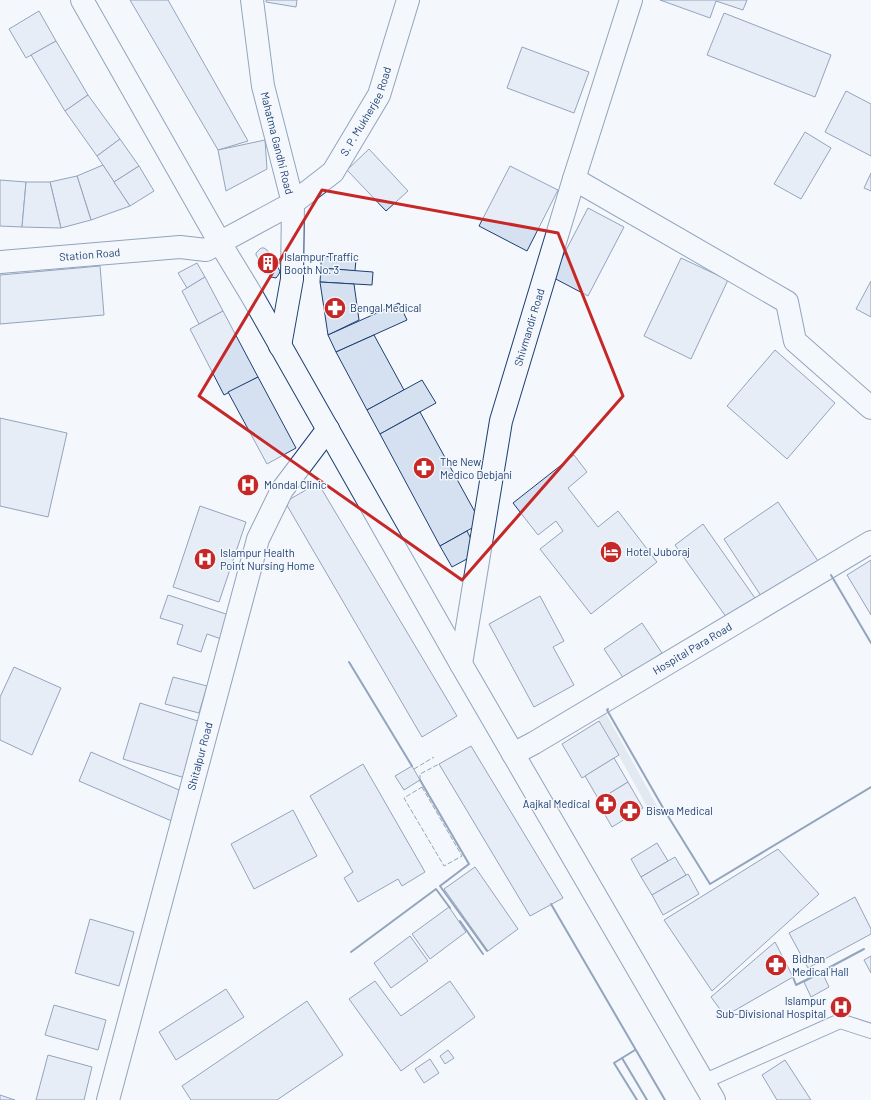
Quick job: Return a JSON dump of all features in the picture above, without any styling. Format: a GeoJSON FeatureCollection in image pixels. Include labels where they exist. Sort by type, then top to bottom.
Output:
{"type":"FeatureCollection","features":[{"type":"Feature","properties":{"kind":"street"},"geometry":{"type":"LineString","coordinates":[[82,0],[220,242],[248,288],[461,664],[709,1091]]}},
{"type":"Feature","properties":{"kind":"street","name":"Mahatma Gandhi Road"},"geometry":{"type":"LineString","coordinates":[[220,242],[293,203],[263,86],[252,0]]}},
{"type":"Feature","properties":{"kind":"street","name":"S. P. Mukherjee Road"},"geometry":{"type":"LineString","coordinates":[[293,203],[333,172],[379,95],[408,0]]}},
{"type":"Feature","properties":{"kind":"street","name":"Shivmandir Road"},"geometry":{"type":"LineString","coordinates":[[461,664],[502,421],[574,179],[631,0]]}},
{"type":"Feature","properties":{"kind":"street"},"geometry":{"type":"LineString","coordinates":[[574,179],[787,302],[795,341],[871,408]]}},
{"type":"Feature","properties":{"kind":"street"},"geometry":{"type":"LineString","coordinates":[[280,346],[292,279],[293,203]]}},
{"type":"Feature","properties":{"kind":"street","name":"Station Road"},"geometry":{"type":"LineString","coordinates":[[0,262],[180,247],[206,250],[220,242]]}},
{"type":"Feature","properties":{"kind":"street","name":"Shitalpur Road"},"geometry":{"type":"LineString","coordinates":[[108,1100],[258,539],[282,490],[328,429]]}},
{"type":"Feature","properties":{"kind":"street","name":"Hospital Para Road"},"geometry":{"type":"LineString","coordinates":[[513,754],[534,743],[871,542]]}},
{"type":"Feature","properties":{"kind":"lane"},"geometry":{"type":"LineString","coordinates":[[709,1091],[840,1021],[871,1031]]}},
{"type":"Feature","properties":{"kind":"highlighted area"},"geometry":{"type":"Polygon","coordinates":[[[322,190],[558,233],[623,396],[462,580],[199,396],[322,190]]]}},
{"type":"Feature","properties":{"kind":"building"},"geometry":{"type":"Polygon","coordinates":[[[130,0],[168,0],[248,141],[218,150],[130,0]]]}},
{"type":"Feature","properties":{"kind":"building"},"geometry":{"type":"Polygon","coordinates":[[[266,0],[297,0],[296,7],[266,2],[266,0]]]}},
{"type":"Feature","properties":{"kind":"building"},"geometry":{"type":"Polygon","coordinates":[[[660,0],[747,0],[743,10],[716,1],[710,18],[660,0]]]}},
{"type":"Feature","properties":{"kind":"building"},"geometry":{"type":"Polygon","coordinates":[[[39,11],[56,41],[26,58],[9,29],[39,11]]]}},
{"type":"Feature","properties":{"kind":"building"},"geometry":{"type":"Polygon","coordinates":[[[724,13],[831,55],[815,97],[707,55],[724,13]]]}},
{"type":"Feature","properties":{"kind":"building"},"geometry":{"type":"Polygon","coordinates":[[[56,41],[88,95],[65,111],[31,55],[56,41]]]}},
{"type":"Feature","properties":{"kind":"building"},"geometry":{"type":"Polygon","coordinates":[[[522,47],[589,72],[574,113],[507,88],[522,47]]]}},
{"type":"Feature","properties":{"kind":"building"},"geometry":{"type":"Polygon","coordinates":[[[846,91],[871,104],[871,156],[825,132],[846,91]]]}},
{"type":"Feature","properties":{"kind":"building"},"geometry":{"type":"Polygon","coordinates":[[[88,95],[120,139],[97,156],[65,111],[88,95]]]}},
{"type":"Feature","properties":{"kind":"building"},"geometry":{"type":"Polygon","coordinates":[[[805,132],[831,148],[801,199],[774,184],[805,132]]]}},
{"type":"Feature","properties":{"kind":"building"},"geometry":{"type":"Polygon","coordinates":[[[120,139],[139,166],[114,182],[97,156],[120,139]]]}},
{"type":"Feature","properties":{"kind":"building"},"geometry":{"type":"Polygon","coordinates":[[[265,140],[267,169],[226,191],[218,150],[265,140]]]}},
{"type":"Feature","properties":{"kind":"building"},"geometry":{"type":"Polygon","coordinates":[[[369,149],[408,191],[386,211],[347,170],[369,149]]]}},
{"type":"Feature","properties":{"kind":"building"},"geometry":{"type":"Polygon","coordinates":[[[103,165],[130,206],[91,220],[77,176],[103,165]]]}},
{"type":"Feature","properties":{"kind":"building"},"geometry":{"type":"Polygon","coordinates":[[[139,166],[154,191],[130,206],[114,182],[139,166]]]}},
{"type":"Feature","properties":{"kind":"building"},"geometry":{"type":"Polygon","coordinates":[[[510,166],[558,190],[527,251],[479,226],[510,166]]]}},
{"type":"Feature","properties":{"kind":"building"},"geometry":{"type":"Polygon","coordinates":[[[871,173],[871,191],[864,188],[871,173]]]}},
{"type":"Feature","properties":{"kind":"building"},"geometry":{"type":"Polygon","coordinates":[[[77,176],[91,220],[61,228],[50,182],[77,176]]]}},
{"type":"Feature","properties":{"kind":"building"},"geometry":{"type":"Polygon","coordinates":[[[0,180],[26,182],[22,227],[0,226],[0,180]]]}},
{"type":"Feature","properties":{"kind":"building"},"geometry":{"type":"Polygon","coordinates":[[[26,182],[50,182],[61,228],[22,227],[26,182]]]}},
{"type":"Feature","properties":{"kind":"building"},"geometry":{"type":"Polygon","coordinates":[[[588,208],[624,227],[588,296],[552,277],[588,208]]]}},
{"type":"Feature","properties":{"kind":"building","name":"Islampur Traffic Booth No. 3"},"geometry":{"type":"Polygon","coordinates":[[[261,248],[267,250],[280,271],[276,278],[271,277],[256,255],[261,248]]]}},
{"type":"Feature","properties":{"kind":"building"},"geometry":{"type":"Polygon","coordinates":[[[321,256],[356,259],[355,271],[321,268],[321,256]]]}},
{"type":"Feature","properties":{"kind":"building"},"geometry":{"type":"Polygon","coordinates":[[[681,258],[728,280],[691,359],[644,336],[681,258]]]}},
{"type":"Feature","properties":{"kind":"building"},"geometry":{"type":"Polygon","coordinates":[[[197,263],[205,277],[187,288],[178,273],[197,263]]]}},
{"type":"Feature","properties":{"kind":"building"},"geometry":{"type":"Polygon","coordinates":[[[100,266],[104,315],[0,324],[0,275],[100,266]]]}},
{"type":"Feature","properties":{"kind":"building"},"geometry":{"type":"Polygon","coordinates":[[[321,268],[373,272],[372,285],[320,282],[321,268]]]}},
{"type":"Feature","properties":{"kind":"building"},"geometry":{"type":"Polygon","coordinates":[[[205,277],[223,311],[199,324],[182,291],[205,277]]]}},
{"type":"Feature","properties":{"kind":"building"},"geometry":{"type":"Polygon","coordinates":[[[871,281],[871,317],[856,309],[871,281]]]}},
{"type":"Feature","properties":{"kind":"building"},"geometry":{"type":"Polygon","coordinates":[[[320,282],[354,284],[359,320],[328,335],[320,282]]]}},
{"type":"Feature","properties":{"kind":"building"},"geometry":{"type":"Polygon","coordinates":[[[399,303],[407,320],[336,352],[328,335],[399,303]]]}},
{"type":"Feature","properties":{"kind":"building"},"geometry":{"type":"Polygon","coordinates":[[[223,311],[258,377],[224,395],[190,329],[223,311]]]}},
{"type":"Feature","properties":{"kind":"building"},"geometry":{"type":"Polygon","coordinates":[[[374,335],[404,390],[367,410],[336,352],[374,335]]]}},
{"type":"Feature","properties":{"kind":"building"},"geometry":{"type":"Polygon","coordinates":[[[775,350],[835,403],[787,459],[727,406],[775,350]]]}},
{"type":"Feature","properties":{"kind":"building"},"geometry":{"type":"Polygon","coordinates":[[[258,377],[296,448],[267,464],[228,392],[258,377]]]}},
{"type":"Feature","properties":{"kind":"building"},"geometry":{"type":"Polygon","coordinates":[[[422,380],[436,403],[380,434],[367,410],[422,380]]]}},
{"type":"Feature","properties":{"kind":"building"},"geometry":{"type":"Polygon","coordinates":[[[420,412],[481,523],[440,546],[380,434],[420,412]]]}},
{"type":"Feature","properties":{"kind":"building"},"geometry":{"type":"Polygon","coordinates":[[[0,418],[67,433],[48,517],[0,506],[0,418]]]}},
{"type":"Feature","properties":{"kind":"building"},"geometry":{"type":"Polygon","coordinates":[[[574,455],[587,472],[568,488],[598,527],[618,511],[657,562],[591,614],[540,549],[563,531],[556,521],[538,535],[513,503],[574,455]]]}},
{"type":"Feature","properties":{"kind":"building"},"geometry":{"type":"Polygon","coordinates":[[[318,483],[457,716],[422,737],[285,502],[318,483]]]}},
{"type":"Feature","properties":{"kind":"building"},"geometry":{"type":"Polygon","coordinates":[[[778,502],[818,561],[763,599],[724,539],[778,502]]]}},
{"type":"Feature","properties":{"kind":"building"},"geometry":{"type":"Polygon","coordinates":[[[200,506],[246,522],[219,602],[173,587],[200,506]]]}},
{"type":"Feature","properties":{"kind":"building"},"geometry":{"type":"Polygon","coordinates":[[[703,524],[757,601],[729,621],[675,545],[703,524]]]}},
{"type":"Feature","properties":{"kind":"building"},"geometry":{"type":"Polygon","coordinates":[[[467,531],[478,553],[452,567],[440,546],[467,531]]]}},
{"type":"Feature","properties":{"kind":"building"},"geometry":{"type":"Polygon","coordinates":[[[871,560],[871,615],[847,575],[871,560]]]}},
{"type":"Feature","properties":{"kind":"building"},"geometry":{"type":"Polygon","coordinates":[[[168,595],[232,616],[224,640],[207,634],[201,652],[177,644],[183,625],[160,618],[168,595]]]}},
{"type":"Feature","properties":{"kind":"building"},"geometry":{"type":"Polygon","coordinates":[[[540,596],[564,641],[553,647],[574,685],[534,707],[489,624],[540,596]]]}},
{"type":"Feature","properties":{"kind":"building"},"geometry":{"type":"Polygon","coordinates":[[[642,623],[662,653],[624,679],[604,649],[642,623]]]}},
{"type":"Feature","properties":{"kind":"building"},"geometry":{"type":"Polygon","coordinates":[[[14,667],[61,688],[32,755],[0,740],[0,697],[14,667]]]}},
{"type":"Feature","properties":{"kind":"building"},"geometry":{"type":"Polygon","coordinates":[[[173,677],[207,686],[199,713],[165,704],[173,677]]]}},
{"type":"Feature","properties":{"kind":"building"},"geometry":{"type":"Polygon","coordinates":[[[140,703],[201,722],[185,778],[123,759],[140,703]]]}},
{"type":"Feature","properties":{"kind":"building"},"geometry":{"type":"Polygon","coordinates":[[[599,721],[619,755],[582,778],[562,744],[599,721]]]}},
{"type":"Feature","properties":{"kind":"building"},"geometry":{"type":"Polygon","coordinates":[[[471,746],[563,898],[530,916],[439,764],[471,746]]]}},
{"type":"Feature","properties":{"kind":"building"},"geometry":{"type":"Polygon","coordinates":[[[91,752],[186,793],[174,822],[79,781],[91,752]]]}},
{"type":"Feature","properties":{"kind":"building"},"geometry":{"type":"Polygon","coordinates":[[[614,758],[628,782],[599,800],[585,776],[614,758]]]}},
{"type":"Feature","properties":{"kind":"building"},"geometry":{"type":"Polygon","coordinates":[[[363,764],[425,872],[402,886],[398,879],[358,902],[344,878],[353,872],[310,796],[363,764]]]}},
{"type":"Feature","properties":{"kind":"building"},"geometry":{"type":"Polygon","coordinates":[[[412,766],[420,780],[404,790],[395,776],[412,766]]]}},
{"type":"Feature","properties":{"kind":"building"},"geometry":{"type":"Polygon","coordinates":[[[628,782],[643,808],[612,827],[597,801],[628,782]]]}},
{"type":"Feature","properties":{"kind":"building"},"geometry":{"type":"Polygon","coordinates":[[[293,810],[317,856],[254,889],[231,844],[293,810]]]}},
{"type":"Feature","properties":{"kind":"building"},"geometry":{"type":"Polygon","coordinates":[[[657,843],[668,861],[641,877],[631,859],[657,843]]]}},
{"type":"Feature","properties":{"kind":"building"},"geometry":{"type":"Polygon","coordinates":[[[778,849],[819,894],[712,991],[664,920],[778,849]]]}},
{"type":"Feature","properties":{"kind":"building"},"geometry":{"type":"Polygon","coordinates":[[[675,857],[686,875],[652,895],[641,877],[675,857]]]}},
{"type":"Feature","properties":{"kind":"building"},"geometry":{"type":"Polygon","coordinates":[[[475,867],[518,929],[488,951],[444,889],[475,867]]]}},
{"type":"Feature","properties":{"kind":"building"},"geometry":{"type":"Polygon","coordinates":[[[688,874],[699,894],[663,915],[652,895],[688,874]]]}},
{"type":"Feature","properties":{"kind":"building"},"geometry":{"type":"Polygon","coordinates":[[[855,897],[871,929],[871,934],[808,968],[789,933],[855,897]]]}},
{"type":"Feature","properties":{"kind":"building"},"geometry":{"type":"Polygon","coordinates":[[[449,907],[466,932],[430,959],[412,934],[449,907]]]}},
{"type":"Feature","properties":{"kind":"building"},"geometry":{"type":"Polygon","coordinates":[[[90,919],[134,932],[119,986],[75,973],[90,919]]]}},
{"type":"Feature","properties":{"kind":"building"},"geometry":{"type":"Polygon","coordinates":[[[410,936],[428,961],[391,988],[374,963],[410,936]]]}},
{"type":"Feature","properties":{"kind":"building"},"geometry":{"type":"Polygon","coordinates":[[[775,942],[793,977],[725,1016],[711,997],[775,942]]]}},
{"type":"Feature","properties":{"kind":"building"},"geometry":{"type":"Polygon","coordinates":[[[871,956],[871,973],[864,960],[871,956]]]}},
{"type":"Feature","properties":{"kind":"building"},"geometry":{"type":"Polygon","coordinates":[[[822,972],[829,987],[811,997],[804,982],[822,972]]]}},
{"type":"Feature","properties":{"kind":"building"},"geometry":{"type":"Polygon","coordinates":[[[375,981],[401,1016],[450,981],[475,1017],[401,1071],[349,999],[375,981]]]}},
{"type":"Feature","properties":{"kind":"building"},"geometry":{"type":"Polygon","coordinates":[[[226,989],[244,1017],[176,1060],[159,1032],[226,989]]]}},
{"type":"Feature","properties":{"kind":"building"},"geometry":{"type":"Polygon","coordinates":[[[307,1001],[343,1055],[277,1100],[191,1100],[182,1086],[307,1001]]]}},
{"type":"Feature","properties":{"kind":"building"},"geometry":{"type":"Polygon","coordinates":[[[54,1005],[106,1020],[98,1050],[45,1035],[54,1005]]]}},
{"type":"Feature","properties":{"kind":"building"},"geometry":{"type":"Polygon","coordinates":[[[448,1050],[454,1058],[445,1064],[440,1056],[448,1050]]]}},
{"type":"Feature","properties":{"kind":"building"},"geometry":{"type":"Polygon","coordinates":[[[48,1055],[92,1067],[84,1100],[36,1100],[48,1055]]]}},
{"type":"Feature","properties":{"kind":"building"},"geometry":{"type":"Polygon","coordinates":[[[430,1059],[439,1073],[424,1083],[415,1069],[430,1059]]]}},
{"type":"Feature","properties":{"kind":"building"},"geometry":{"type":"Polygon","coordinates":[[[785,1060],[811,1100],[777,1100],[762,1075],[785,1060]]]}},
{"type":"Feature","properties":{"kind":"building"},"geometry":{"type":"Polygon","coordinates":[[[0,1095],[15,1100],[0,1100],[0,1095]]]}},
{"type":"Feature","properties":{"kind":"waterway"},"geometry":{"type":"LineString","coordinates":[[601,714],[653,808]]}},
{"type":"Feature","properties":{"kind":"fence"},"geometry":{"type":"LineString","coordinates":[[414,769],[434,757]]}},
{"type":"Feature","properties":{"kind":"fence"},"geometry":{"type":"LineString","coordinates":[[420,780],[420,774],[439,764]]}},
{"type":"Feature","properties":{"kind":"fence"},"geometry":{"type":"LineString","coordinates":[[422,787],[462,856],[444,866],[404,798],[422,787]]}},
{"type":"Feature","properties":{"kind":"wall"},"geometry":{"type":"LineString","coordinates":[[831,575],[871,643]]}},
{"type":"Feature","properties":{"kind":"wall"},"geometry":{"type":"LineString","coordinates":[[349,662],[412,766]]}},
{"type":"Feature","properties":{"kind":"wall"},"geometry":{"type":"LineString","coordinates":[[608,709],[607,710],[666,813],[710,884],[871,787]]}},
{"type":"Feature","properties":{"kind":"wall"},"geometry":{"type":"LineString","coordinates":[[420,780],[469,864],[440,886],[487,951]]}},
{"type":"Feature","properties":{"kind":"wall"},"geometry":{"type":"LineString","coordinates":[[351,952],[436,889],[450,908]]}},
{"type":"Feature","properties":{"kind":"wall"},"geometry":{"type":"LineString","coordinates":[[551,904],[665,1100]]}},
{"type":"Feature","properties":{"kind":"wall"},"geometry":{"type":"LineString","coordinates":[[460,921],[483,954]]}},
{"type":"Feature","properties":{"kind":"wall"},"geometry":{"type":"LineString","coordinates":[[819,973],[864,949]]}},
{"type":"Feature","properties":{"kind":"wall"},"geometry":{"type":"LineString","coordinates":[[793,977],[796,985],[812,977]]}},
{"type":"Feature","properties":{"kind":"wall"},"geometry":{"type":"LineString","coordinates":[[635,1050],[614,1063],[637,1100]]}},
{"type":"Feature","properties":{"kind":"wall"},"geometry":{"type":"LineString","coordinates":[[622,1058],[647,1100]]}},
{"type":"Feature","properties":{"kind":"place","name":"Islampur Traffic Booth No. 3"},"geometry":{"type":"Point","coordinates":[268,263]}},
{"type":"Feature","properties":{"kind":"place","name":"Bengal Medical"},"geometry":{"type":"Point","coordinates":[335,308]}},
{"type":"Feature","properties":{"kind":"place","name":"The New Medico Debjani"},"geometry":{"type":"Point","coordinates":[424,468]}},
{"type":"Feature","properties":{"kind":"place","name":"Mondal Clinic"},"geometry":{"type":"Point","coordinates":[248,485]}},
{"type":"Feature","properties":{"kind":"place","name":"Hotel Juboraj"},"geometry":{"type":"Point","coordinates":[611,552]}},
{"type":"Feature","properties":{"kind":"place","name":"Islampur Health Point Nursing Home"},"geometry":{"type":"Point","coordinates":[205,559]}},
{"type":"Feature","properties":{"kind":"place","name":"Aajkal Medical"},"geometry":{"type":"Point","coordinates":[606,804]}},
{"type":"Feature","properties":{"kind":"place","name":"Biswa Medical"},"geometry":{"type":"Point","coordinates":[630,811]}},
{"type":"Feature","properties":{"kind":"place","name":"Bidhan Medical Hall"},"geometry":{"type":"Point","coordinates":[776,965]}},
{"type":"Feature","properties":{"kind":"place","name":"Islampur Sub-Divisional Hospital"},"geometry":{"type":"Point","coordinates":[841,1007]}}]}
